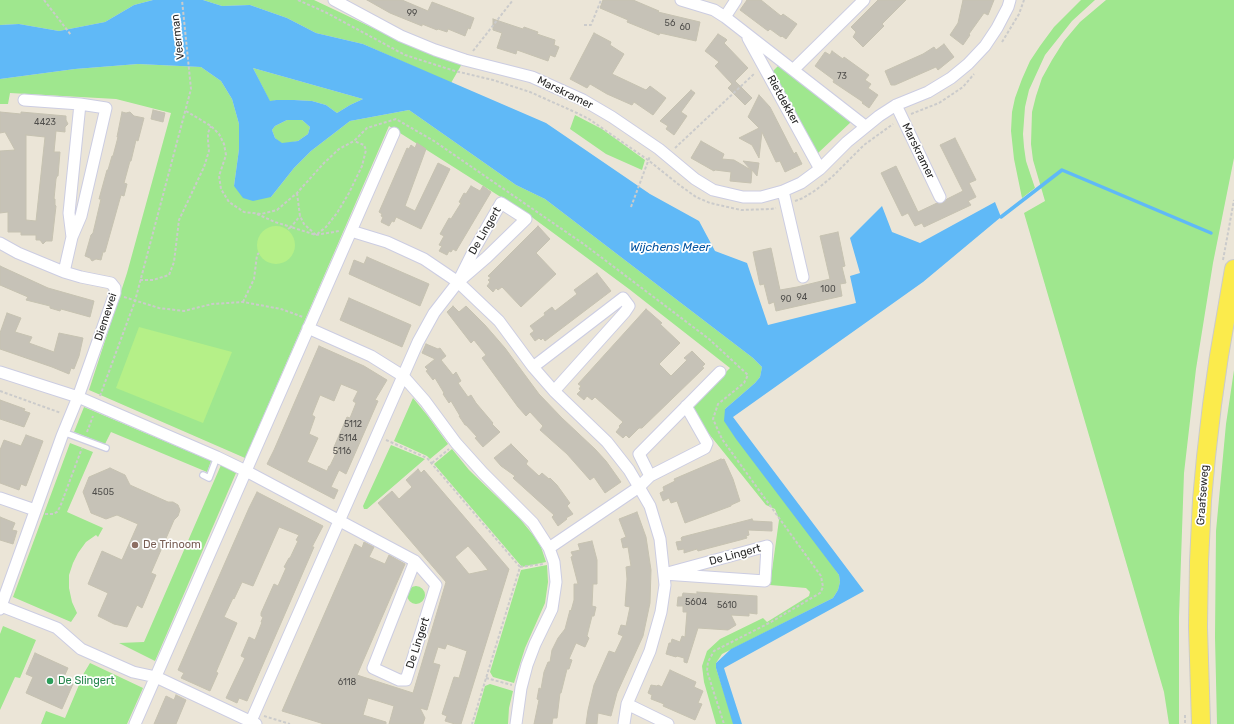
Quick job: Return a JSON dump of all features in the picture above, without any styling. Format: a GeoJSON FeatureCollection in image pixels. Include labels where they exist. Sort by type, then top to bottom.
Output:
{"type":"FeatureCollection","features":[{"type":"Feature","properties":{"kind":"main road","name":"Graafseweg"},"geometry":{"type":"LineString","coordinates":[[1201,724],[1198,627],[1202,500],[1214,391],[1234,269]]}},
{"type":"Feature","properties":{"kind":"street","name":"Marskramer"},"geometry":{"type":"LineString","coordinates":[[334,0],[401,36],[435,50],[465,60],[532,77],[583,100],[654,145],[695,179],[713,190],[743,197],[761,197],[783,191],[801,183],[820,169],[865,126],[896,105],[928,92],[951,78],[968,64],[985,46],[1008,7],[1010,0]]}},
{"type":"Feature","properties":{"kind":"street","name":"Rietdekker"},"geometry":{"type":"LineString","coordinates":[[681,0],[714,10],[725,17],[865,126]]}},
{"type":"Feature","properties":{"kind":"street"},"geometry":{"type":"LineString","coordinates":[[725,17],[736,0]]}},
{"type":"Feature","properties":{"kind":"street"},"geometry":{"type":"LineString","coordinates":[[793,70],[864,0]]}},
{"type":"Feature","properties":{"kind":"street","name":"Rietdekker"},"geometry":{"type":"LineString","coordinates":[[745,32],[820,169]]}},
{"type":"Feature","properties":{"kind":"street"},"geometry":{"type":"LineString","coordinates":[[764,65],[774,55]]}},
{"type":"Feature","properties":{"kind":"street"},"geometry":{"type":"LineString","coordinates":[[24,100],[80,104],[106,108],[81,216],[72,237],[64,272]]}},
{"type":"Feature","properties":{"kind":"street"},"geometry":{"type":"LineString","coordinates":[[72,237],[69,214],[80,104]]}},
{"type":"Feature","properties":{"kind":"street","name":"Marskramer"},"geometry":{"type":"LineString","coordinates":[[896,105],[940,197]]}},
{"type":"Feature","properties":{"kind":"street"},"geometry":{"type":"LineString","coordinates":[[135,724],[394,133]]}},
{"type":"Feature","properties":{"kind":"street"},"geometry":{"type":"LineString","coordinates":[[783,191],[803,277]]}},
{"type":"Feature","properties":{"kind":"street","name":"De Lingert"},"geometry":{"type":"LineString","coordinates":[[254,720],[418,342],[434,313],[458,282],[475,248],[501,203],[526,219],[487,257],[458,282]]}},
{"type":"Feature","properties":{"kind":"street"},"geometry":{"type":"LineString","coordinates":[[351,231],[388,242],[424,259],[458,282],[499,321],[533,367],[554,391],[607,442],[629,470],[650,506],[660,539],[665,585],[661,612],[653,643],[627,704],[624,724]]}},
{"type":"Feature","properties":{"kind":"street","name":"Diemewei"},"geometry":{"type":"LineString","coordinates":[[0,243],[18,253],[64,272],[81,277],[105,281],[111,283],[115,288],[115,293],[78,397],[63,432],[0,607]]}},
{"type":"Feature","properties":{"kind":"street"},"geometry":{"type":"LineString","coordinates":[[533,367],[623,298],[629,306],[625,312],[554,391]]}},
{"type":"Feature","properties":{"kind":"street"},"geometry":{"type":"LineString","coordinates":[[310,324],[371,356],[403,376],[425,401],[456,443],[483,473],[533,523],[549,548],[554,562],[556,582],[552,608],[527,665],[521,688],[516,724]]}},
{"type":"Feature","properties":{"kind":"street"},"geometry":{"type":"LineString","coordinates":[[0,372],[78,397],[246,471]]}},
{"type":"Feature","properties":{"kind":"street"},"geometry":{"type":"LineString","coordinates":[[650,476],[639,454],[720,372]]}},
{"type":"Feature","properties":{"kind":"street"},"geometry":{"type":"LineString","coordinates":[[549,548],[639,487],[650,476],[705,448],[707,443],[686,406]]}},
{"type":"Feature","properties":{"kind":"street","name":"De Lingert"},"geometry":{"type":"LineString","coordinates":[[246,471],[415,562],[436,585],[406,680],[399,680],[373,668],[415,562]]}},
{"type":"Feature","properties":{"kind":"street"},"geometry":{"type":"LineString","coordinates":[[0,498],[35,510]]}},
{"type":"Feature","properties":{"kind":"street","name":"De Lingert"},"geometry":{"type":"LineString","coordinates":[[767,546],[765,581],[664,574],[745,552],[767,546]]}},
{"type":"Feature","properties":{"kind":"street"},"geometry":{"type":"LineString","coordinates":[[0,607],[57,628],[81,649],[87,652],[133,672],[156,677],[254,720]]}},
{"type":"Feature","properties":{"kind":"street"},"geometry":{"type":"LineString","coordinates":[[627,704],[668,724]]}},
{"type":"Feature","properties":{"kind":"lane"},"geometry":{"type":"LineString","coordinates":[[63,432],[106,448]]}},
{"type":"Feature","properties":{"kind":"lane"},"geometry":{"type":"LineString","coordinates":[[203,475],[209,478],[217,457]]}},
{"type":"Feature","properties":{"kind":"path"},"geometry":{"type":"LineString","coordinates":[[44,0],[71,35]]}},
{"type":"Feature","properties":{"kind":"path","name":"Veerman"},"geometry":{"type":"LineString","coordinates":[[35,510],[47,515],[57,512],[60,507],[135,301],[191,89],[182,0]]}},
{"type":"Feature","properties":{"kind":"path"},"geometry":{"type":"LineString","coordinates":[[298,0],[327,13],[405,55],[455,71],[523,89],[589,119],[648,160],[678,184]]}},
{"type":"Feature","properties":{"kind":"path"},"geometry":{"type":"LineString","coordinates":[[465,60],[513,0]]}},
{"type":"Feature","properties":{"kind":"path"},"geometry":{"type":"LineString","coordinates":[[584,25],[591,25],[601,0]]}},
{"type":"Feature","properties":{"kind":"path"},"geometry":{"type":"LineString","coordinates":[[1000,44],[1019,14],[1024,0]]}},
{"type":"Feature","properties":{"kind":"path"},"geometry":{"type":"LineString","coordinates":[[667,156],[764,65]]}},
{"type":"Feature","properties":{"kind":"path"},"geometry":{"type":"LineString","coordinates":[[786,204],[803,198],[816,190],[833,176],[864,145],[902,118],[939,103],[963,87],[977,71]]}},
{"type":"Feature","properties":{"kind":"path"},"geometry":{"type":"LineString","coordinates":[[186,111],[210,126],[219,134],[224,144],[226,155],[219,176],[221,189],[229,202],[244,212],[261,214],[277,210],[297,193],[339,149],[354,141],[367,128],[396,119],[434,141],[585,245],[709,339],[732,360]]}},
{"type":"Feature","properties":{"kind":"path"},"geometry":{"type":"LineString","coordinates":[[140,280],[153,280],[169,275],[174,262],[179,220],[204,167],[209,151],[208,133],[210,126]]}},
{"type":"Feature","properties":{"kind":"path"},"geometry":{"type":"LineString","coordinates":[[316,235],[326,227],[337,213],[350,193],[362,166],[366,150],[364,145],[354,141]]}},
{"type":"Feature","properties":{"kind":"path"},"geometry":{"type":"LineString","coordinates":[[631,207],[654,145]]}},
{"type":"Feature","properties":{"kind":"path"},"geometry":{"type":"LineString","coordinates":[[297,193],[300,216],[304,224],[316,235]]}},
{"type":"Feature","properties":{"kind":"path"},"geometry":{"type":"LineString","coordinates":[[254,213],[316,235],[351,231]]}},
{"type":"Feature","properties":{"kind":"path"},"geometry":{"type":"LineString","coordinates":[[288,229],[300,216]]}},
{"type":"Feature","properties":{"kind":"path"},"geometry":{"type":"LineString","coordinates":[[243,302],[254,280],[257,255],[259,253]]}},
{"type":"Feature","properties":{"kind":"path"},"geometry":{"type":"LineString","coordinates":[[135,301],[159,308],[184,311],[212,304],[243,302],[281,310],[310,324]]}},
{"type":"Feature","properties":{"kind":"path"},"geometry":{"type":"LineString","coordinates":[[0,392],[70,416]]}},
{"type":"Feature","properties":{"kind":"path"},"geometry":{"type":"LineString","coordinates":[[376,436],[427,458],[520,568]]}},
{"type":"Feature","properties":{"kind":"path"},"geometry":{"type":"LineString","coordinates":[[432,464],[456,443]]}},
{"type":"Feature","properties":{"kind":"path"},"geometry":{"type":"LineString","coordinates":[[520,568],[554,562]]}},
{"type":"Feature","properties":{"kind":"path"},"geometry":{"type":"LineString","coordinates":[[472,724],[520,568]]}},
{"type":"Feature","properties":{"kind":"path"},"geometry":{"type":"LineString","coordinates":[[486,678],[521,688]]}},
{"type":"Feature","properties":{"kind":"path"},"geometry":{"type":"LineString","coordinates":[[254,720],[290,724]]}},
{"type":"Feature","properties":{"kind":"green space"},"geometry":{"type":"Polygon","coordinates":[[[0,0],[153,0],[134,5],[105,22],[59,31],[19,24],[0,25],[0,0]]]}},
{"type":"Feature","properties":{"kind":"green space"},"geometry":{"type":"Polygon","coordinates":[[[203,0],[314,0],[407,44],[463,62],[451,83],[363,44],[316,33],[287,18],[250,5],[222,6],[203,0]]]}},
{"type":"Feature","properties":{"kind":"green space"},"geometry":{"type":"Polygon","coordinates":[[[1081,0],[1095,0],[1072,21],[1045,55],[1029,90],[1025,107],[1023,134],[1026,161],[1035,188],[1022,198],[1014,159],[1011,131],[1012,112],[1015,98],[1030,61],[1040,46],[1054,27],[1081,0]]]}},
{"type":"Feature","properties":{"kind":"green space"},"geometry":{"type":"Polygon","coordinates":[[[1106,0],[1234,0],[1234,158],[1213,263],[1196,369],[1184,473],[1179,617],[1179,724],[1169,724],[1164,692],[1024,213],[1045,201],[1033,160],[1031,144],[1032,112],[1042,78],[1064,41],[1080,22],[1106,0]]]}},
{"type":"Feature","properties":{"kind":"green space"},"geometry":{"type":"Polygon","coordinates":[[[138,64],[201,67],[221,81],[232,99],[239,124],[239,149],[234,186],[271,197],[294,168],[311,151],[350,121],[409,110],[516,185],[545,199],[753,358],[762,367],[760,377],[755,383],[725,409],[839,575],[840,582],[838,590],[833,598],[722,654],[716,663],[716,668],[734,724],[716,724],[704,682],[702,666],[707,651],[720,639],[763,618],[767,622],[809,596],[810,592],[806,588],[770,585],[779,520],[775,509],[766,505],[689,409],[730,368],[629,289],[529,215],[389,126],[245,458],[89,390],[127,273],[171,113],[116,99],[10,93],[8,104],[0,104],[0,79],[75,69],[138,64]]]}},
{"type":"Feature","properties":{"kind":"green space"},"geometry":{"type":"Polygon","coordinates":[[[779,65],[852,121],[817,154],[772,72],[779,65]]]}},
{"type":"Feature","properties":{"kind":"green space"},"geometry":{"type":"Polygon","coordinates":[[[253,68],[363,99],[337,113],[326,105],[312,101],[276,100],[270,102],[253,68]]]}},
{"type":"Feature","properties":{"kind":"green space"},"geometry":{"type":"Polygon","coordinates":[[[575,115],[602,129],[645,160],[642,170],[606,154],[570,129],[575,115]]]}},
{"type":"Feature","properties":{"kind":"green space"},"geometry":{"type":"Polygon","coordinates":[[[287,120],[302,120],[310,127],[308,134],[298,141],[282,144],[275,138],[272,130],[275,126],[287,120]]]}},
{"type":"Feature","properties":{"kind":"green space"},"geometry":{"type":"Polygon","coordinates":[[[272,226],[280,226],[290,231],[294,238],[294,252],[290,259],[280,264],[272,264],[262,259],[260,256],[257,249],[257,241],[262,231],[265,229],[272,226]]]}},
{"type":"Feature","properties":{"kind":"green space"},"geometry":{"type":"Polygon","coordinates":[[[139,327],[232,352],[203,423],[116,388],[139,327]]]}},
{"type":"Feature","properties":{"kind":"green space"},"geometry":{"type":"Polygon","coordinates":[[[1234,370],[1234,724],[1217,724],[1215,637],[1216,531],[1226,424],[1234,370]]]}},
{"type":"Feature","properties":{"kind":"green space"},"geometry":{"type":"Polygon","coordinates":[[[413,398],[448,444],[430,459],[427,456],[394,441],[413,398]]]}},
{"type":"Feature","properties":{"kind":"green space"},"geometry":{"type":"Polygon","coordinates":[[[84,407],[211,461],[207,472],[111,432],[105,444],[74,432],[84,407]]]}},
{"type":"Feature","properties":{"kind":"green space"},"geometry":{"type":"Polygon","coordinates":[[[70,443],[93,452],[67,512],[103,528],[98,537],[96,535],[86,542],[73,563],[69,575],[69,588],[72,602],[77,613],[71,622],[13,597],[70,443]]]}},
{"type":"Feature","properties":{"kind":"green space"},"geometry":{"type":"Polygon","coordinates":[[[391,445],[425,459],[367,509],[364,509],[363,506],[391,445]]]}},
{"type":"Feature","properties":{"kind":"green space"},"geometry":{"type":"Polygon","coordinates":[[[452,449],[469,470],[520,519],[541,547],[546,562],[522,567],[434,464],[452,449]]]}},
{"type":"Feature","properties":{"kind":"green space"},"geometry":{"type":"Polygon","coordinates":[[[221,465],[236,473],[155,661],[119,643],[144,642],[221,465]]]}},
{"type":"Feature","properties":{"kind":"green space"},"geometry":{"type":"Polygon","coordinates":[[[547,565],[548,582],[545,603],[525,648],[514,683],[493,677],[490,672],[521,570],[547,565]]]}},
{"type":"Feature","properties":{"kind":"green space"},"geometry":{"type":"Polygon","coordinates":[[[412,586],[420,586],[425,591],[423,602],[420,604],[412,604],[407,599],[407,591],[412,586]]]}},
{"type":"Feature","properties":{"kind":"green space"},"geometry":{"type":"Polygon","coordinates":[[[3,626],[36,640],[20,678],[15,677],[0,710],[0,634],[3,626]]]}},
{"type":"Feature","properties":{"kind":"green space"},"geometry":{"type":"Polygon","coordinates":[[[90,663],[143,688],[127,724],[41,724],[46,711],[65,718],[84,673],[90,663]]]}},
{"type":"Feature","properties":{"kind":"green space"},"geometry":{"type":"Polygon","coordinates":[[[490,684],[513,691],[509,708],[508,724],[474,724],[485,686],[490,684]]]}},
{"type":"Feature","properties":{"kind":"water","name":"Wijchens Meer"},"geometry":{"type":"Polygon","coordinates":[[[153,0],[203,0],[222,6],[250,5],[287,18],[316,33],[363,44],[546,123],[650,194],[699,221],[715,251],[747,263],[768,325],[856,303],[850,276],[860,273],[850,238],[882,206],[892,232],[920,243],[995,202],[1001,217],[923,282],[733,417],[864,591],[724,668],[742,724],[733,724],[716,668],[716,663],[731,649],[833,598],[838,590],[840,582],[839,575],[724,421],[725,409],[755,383],[760,377],[762,367],[753,358],[545,199],[516,185],[409,110],[350,121],[311,151],[294,168],[271,197],[253,201],[243,198],[234,186],[239,149],[239,124],[232,99],[221,81],[201,67],[138,64],[75,69],[0,79],[0,25],[19,24],[59,31],[105,22],[134,5],[153,0]],[[253,68],[270,101],[312,101],[326,105],[337,113],[363,99],[253,68]],[[287,120],[275,126],[272,130],[275,138],[282,143],[298,141],[308,134],[310,127],[302,120],[287,120]]]}},
{"type":"Feature","properties":{"kind":"building"},"geometry":{"type":"Polygon","coordinates":[[[367,0],[402,0],[428,11],[432,2],[474,18],[470,29],[468,28],[465,36],[448,29],[447,32],[422,24],[422,26],[390,13],[367,0]]]}},
{"type":"Feature","properties":{"kind":"building"},"geometry":{"type":"Polygon","coordinates":[[[603,0],[633,0],[659,11],[658,12],[700,22],[696,41],[660,33],[659,35],[627,22],[628,20],[600,8],[603,0]]]}},
{"type":"Feature","properties":{"kind":"building"},"geometry":{"type":"Polygon","coordinates":[[[747,0],[761,0],[781,16],[783,14],[797,24],[786,39],[770,29],[768,31],[740,10],[747,0]]]}},
{"type":"Feature","properties":{"kind":"building"},"geometry":{"type":"Polygon","coordinates":[[[878,0],[906,0],[882,24],[884,26],[863,47],[853,37],[856,32],[851,27],[878,0]]]}},
{"type":"Feature","properties":{"kind":"building"},"geometry":{"type":"Polygon","coordinates":[[[963,0],[994,0],[988,15],[984,13],[963,45],[950,35],[958,23],[963,0]]]}},
{"type":"Feature","properties":{"kind":"building"},"geometry":{"type":"Polygon","coordinates":[[[493,19],[523,29],[524,27],[538,32],[537,34],[555,40],[554,45],[559,47],[555,57],[550,55],[548,61],[517,50],[516,54],[497,48],[502,33],[493,30],[493,19]]]}},
{"type":"Feature","properties":{"kind":"building"},"geometry":{"type":"Polygon","coordinates":[[[594,33],[611,42],[610,45],[624,54],[612,74],[646,90],[650,86],[666,98],[653,115],[634,102],[632,105],[607,94],[590,84],[587,88],[570,79],[594,33]]]}},
{"type":"Feature","properties":{"kind":"building"},"geometry":{"type":"Polygon","coordinates":[[[718,34],[727,40],[724,43],[748,68],[735,81],[752,98],[745,105],[728,88],[732,84],[715,66],[719,62],[705,51],[718,34]]]}},
{"type":"Feature","properties":{"kind":"building"},"geometry":{"type":"Polygon","coordinates":[[[944,44],[954,57],[938,70],[936,67],[895,85],[891,85],[885,71],[923,54],[934,47],[936,50],[944,44]]]}},
{"type":"Feature","properties":{"kind":"building"},"geometry":{"type":"Polygon","coordinates":[[[832,51],[843,59],[844,57],[869,75],[865,80],[871,84],[868,88],[878,95],[869,108],[862,103],[863,102],[833,82],[834,80],[815,66],[825,52],[830,55],[832,51]]]}},
{"type":"Feature","properties":{"kind":"building"},"geometry":{"type":"Polygon","coordinates":[[[691,90],[695,93],[681,112],[687,116],[674,135],[666,129],[668,126],[660,121],[691,90]]]}},
{"type":"Feature","properties":{"kind":"building"},"geometry":{"type":"Polygon","coordinates":[[[759,95],[770,107],[794,154],[796,152],[802,164],[785,172],[780,161],[776,162],[762,132],[759,158],[752,145],[739,138],[759,128],[748,117],[759,95]]]}},
{"type":"Feature","properties":{"kind":"building"},"geometry":{"type":"Polygon","coordinates":[[[153,110],[165,113],[163,122],[151,119],[153,110]]]}},
{"type":"Feature","properties":{"kind":"building"},"geometry":{"type":"Polygon","coordinates":[[[0,112],[21,114],[21,112],[66,116],[68,124],[65,127],[65,132],[56,131],[54,152],[60,152],[54,199],[56,206],[52,241],[46,241],[43,244],[40,240],[36,240],[36,235],[21,235],[21,232],[8,232],[8,212],[0,213],[0,151],[15,150],[5,132],[0,133],[0,112]],[[26,135],[26,220],[36,221],[45,137],[26,135]]]}},
{"type":"Feature","properties":{"kind":"building"},"geometry":{"type":"Polygon","coordinates":[[[122,112],[130,112],[134,116],[144,118],[124,183],[127,184],[124,196],[121,195],[105,252],[103,252],[101,260],[96,259],[92,261],[90,258],[85,256],[91,235],[93,233],[101,199],[99,199],[107,170],[113,156],[118,137],[122,112]]]}},
{"type":"Feature","properties":{"kind":"building"},"geometry":{"type":"Polygon","coordinates":[[[955,138],[976,180],[969,183],[976,197],[968,201],[971,205],[924,227],[922,223],[915,226],[908,213],[902,216],[881,173],[896,166],[918,212],[937,203],[943,203],[947,199],[963,191],[940,145],[955,138]]]}},
{"type":"Feature","properties":{"kind":"building"},"geometry":{"type":"Polygon","coordinates":[[[701,141],[724,154],[722,159],[734,160],[751,170],[743,161],[759,163],[757,176],[752,170],[751,183],[730,181],[731,172],[714,171],[691,158],[701,141]]]}},
{"type":"Feature","properties":{"kind":"building"},"geometry":{"type":"Polygon","coordinates":[[[417,143],[426,149],[405,206],[415,211],[438,163],[450,169],[421,229],[396,217],[394,222],[392,221],[389,226],[381,222],[383,217],[379,212],[407,148],[409,149],[411,145],[415,148],[417,143]]]}},
{"type":"Feature","properties":{"kind":"building"},"geometry":{"type":"Polygon","coordinates":[[[471,186],[480,191],[483,186],[491,192],[456,251],[453,249],[451,252],[449,251],[447,255],[439,251],[442,246],[439,245],[444,236],[440,234],[449,218],[451,219],[461,203],[459,202],[464,193],[466,194],[471,186]]]}},
{"type":"Feature","properties":{"kind":"building"},"geometry":{"type":"Polygon","coordinates":[[[538,226],[550,239],[536,253],[556,274],[521,307],[502,287],[498,290],[496,288],[493,292],[487,286],[490,282],[488,280],[491,278],[488,276],[538,226]]]}},
{"type":"Feature","properties":{"kind":"building"},"geometry":{"type":"Polygon","coordinates":[[[838,232],[845,266],[842,267],[846,283],[840,284],[842,296],[776,311],[774,302],[769,304],[764,284],[760,285],[753,252],[771,248],[780,290],[797,287],[830,279],[820,236],[838,232]]]}},
{"type":"Feature","properties":{"kind":"building"},"geometry":{"type":"Polygon","coordinates":[[[367,257],[429,284],[420,306],[349,274],[354,260],[364,264],[367,257]]]}},
{"type":"Feature","properties":{"kind":"building"},"geometry":{"type":"Polygon","coordinates":[[[0,266],[48,288],[94,301],[90,317],[61,309],[60,311],[50,308],[50,306],[26,300],[28,297],[0,285],[0,266]]]}},
{"type":"Feature","properties":{"kind":"building"},"geometry":{"type":"Polygon","coordinates":[[[597,273],[611,291],[545,341],[543,338],[541,340],[539,338],[535,341],[530,334],[534,331],[530,326],[545,315],[544,313],[552,307],[555,311],[577,294],[574,290],[597,273]]]}},
{"type":"Feature","properties":{"kind":"building"},"geometry":{"type":"Polygon","coordinates":[[[349,298],[411,325],[402,347],[340,320],[349,298]]]}},
{"type":"Feature","properties":{"kind":"building"},"geometry":{"type":"Polygon","coordinates":[[[453,306],[459,312],[466,306],[485,325],[505,348],[539,394],[595,449],[606,461],[621,482],[605,493],[594,477],[590,480],[567,454],[540,430],[543,426],[530,412],[526,416],[482,358],[486,355],[474,340],[471,343],[447,312],[453,306]]]}},
{"type":"Feature","properties":{"kind":"building"},"geometry":{"type":"Polygon","coordinates":[[[646,309],[662,323],[660,324],[680,343],[659,364],[671,376],[687,360],[684,358],[692,351],[705,364],[702,367],[704,368],[642,428],[639,428],[629,438],[626,435],[623,438],[616,432],[623,422],[595,397],[592,400],[587,396],[584,400],[577,394],[581,390],[579,389],[581,386],[578,384],[646,309]]]}},
{"type":"Feature","properties":{"kind":"building"},"geometry":{"type":"Polygon","coordinates":[[[7,313],[21,318],[15,332],[32,337],[29,343],[54,352],[59,333],[83,338],[74,369],[71,368],[69,374],[0,349],[0,333],[7,313]]]}},
{"type":"Feature","properties":{"kind":"building"},"geometry":{"type":"Polygon","coordinates":[[[426,344],[438,349],[440,348],[446,356],[441,360],[453,375],[456,372],[461,381],[458,383],[468,397],[471,395],[493,423],[492,424],[500,432],[483,447],[475,438],[477,437],[465,425],[451,401],[449,403],[435,378],[433,380],[426,371],[428,370],[425,367],[435,359],[422,353],[426,344]]]}},
{"type":"Feature","properties":{"kind":"building"},"geometry":{"type":"Polygon","coordinates":[[[319,346],[364,366],[387,380],[375,400],[378,401],[346,474],[339,470],[331,487],[338,490],[334,499],[267,464],[319,346]],[[341,384],[334,401],[320,395],[312,415],[315,417],[309,434],[318,438],[307,462],[327,471],[338,449],[334,447],[347,417],[350,418],[356,403],[353,401],[358,391],[341,384]]]}},
{"type":"Feature","properties":{"kind":"building"},"geometry":{"type":"Polygon","coordinates":[[[0,400],[25,409],[24,411],[30,413],[24,427],[0,419],[0,400]]]}},
{"type":"Feature","properties":{"kind":"building"},"geometry":{"type":"Polygon","coordinates":[[[26,435],[43,441],[26,486],[21,484],[19,490],[0,483],[0,450],[4,440],[21,446],[26,435]]]}},
{"type":"Feature","properties":{"kind":"building"},"geometry":{"type":"Polygon","coordinates":[[[511,444],[528,461],[526,464],[539,476],[542,473],[557,485],[570,503],[567,506],[573,514],[566,518],[567,519],[558,526],[552,517],[554,515],[513,478],[515,476],[501,466],[494,458],[511,444]]]}},
{"type":"Feature","properties":{"kind":"building"},"geometry":{"type":"Polygon","coordinates":[[[724,459],[733,479],[740,501],[731,506],[685,523],[677,501],[671,503],[669,498],[663,501],[660,493],[664,491],[663,487],[675,481],[674,479],[724,459]]]}},
{"type":"Feature","properties":{"kind":"building","name":"De Trinoom"},"geometry":{"type":"Polygon","coordinates":[[[110,468],[125,475],[130,485],[168,502],[173,502],[178,505],[180,510],[178,516],[174,520],[151,573],[156,575],[142,608],[137,605],[127,627],[114,624],[98,616],[108,593],[88,584],[102,551],[122,560],[138,524],[117,515],[106,519],[91,513],[83,492],[89,477],[110,468]]]}},
{"type":"Feature","properties":{"kind":"building"},"geometry":{"type":"Polygon","coordinates":[[[418,469],[421,473],[424,470],[509,569],[461,724],[445,721],[447,716],[442,714],[454,677],[459,678],[467,651],[447,644],[445,649],[438,647],[433,663],[440,665],[427,710],[420,708],[425,718],[423,724],[389,724],[394,706],[368,698],[363,715],[386,722],[386,724],[324,724],[282,711],[355,544],[362,548],[364,542],[374,547],[369,557],[385,564],[389,555],[405,564],[357,675],[413,693],[446,582],[378,503],[392,491],[399,499],[412,487],[406,480],[418,469]],[[468,546],[455,557],[469,574],[488,570],[468,546]]]}},
{"type":"Feature","properties":{"kind":"building"},"geometry":{"type":"Polygon","coordinates":[[[257,492],[323,526],[312,547],[314,547],[247,701],[239,698],[237,703],[226,698],[245,658],[241,656],[249,637],[255,640],[262,622],[263,617],[261,616],[261,613],[274,584],[278,586],[286,568],[284,567],[298,541],[296,540],[299,535],[279,527],[253,586],[242,582],[224,617],[237,623],[216,672],[218,673],[210,691],[181,678],[184,673],[178,670],[257,492]]]}},
{"type":"Feature","properties":{"kind":"building"},"geometry":{"type":"Polygon","coordinates":[[[637,512],[646,537],[651,570],[650,603],[643,636],[617,693],[611,716],[598,713],[597,724],[586,724],[594,685],[609,651],[615,653],[623,636],[618,634],[621,625],[626,626],[630,607],[625,606],[627,579],[626,567],[631,566],[628,547],[623,548],[621,539],[626,537],[619,519],[637,512]]]}},
{"type":"Feature","properties":{"kind":"building"},"geometry":{"type":"Polygon","coordinates":[[[0,517],[15,523],[12,530],[17,531],[13,544],[0,540],[0,517]]]}},
{"type":"Feature","properties":{"kind":"building"},"geometry":{"type":"Polygon","coordinates":[[[752,519],[753,521],[772,522],[772,531],[748,530],[749,535],[746,536],[747,538],[740,540],[698,551],[697,549],[684,553],[684,549],[678,550],[676,542],[682,541],[682,537],[752,519]]]}},
{"type":"Feature","properties":{"kind":"building"},"geometry":{"type":"Polygon","coordinates":[[[592,541],[597,560],[597,584],[593,584],[592,606],[596,607],[587,636],[589,638],[585,647],[576,643],[569,659],[572,660],[569,669],[567,669],[560,693],[557,718],[553,718],[552,724],[534,724],[539,700],[537,699],[539,688],[541,689],[544,672],[548,662],[550,662],[552,650],[558,638],[565,629],[574,600],[574,584],[578,584],[571,552],[580,550],[578,544],[592,541]]]}},
{"type":"Feature","properties":{"kind":"building"},"geometry":{"type":"Polygon","coordinates":[[[697,592],[757,596],[757,614],[749,613],[749,616],[731,615],[736,625],[728,630],[698,628],[687,663],[684,662],[684,658],[666,654],[669,643],[671,643],[672,639],[680,642],[682,636],[685,637],[687,612],[683,612],[683,606],[677,606],[678,597],[682,597],[683,593],[697,594],[697,592]]]}},
{"type":"Feature","properties":{"kind":"building","name":"De Slingert"},"geometry":{"type":"Polygon","coordinates":[[[35,653],[68,668],[63,679],[73,684],[62,709],[26,693],[33,677],[26,674],[35,653]]]}},
{"type":"Feature","properties":{"kind":"building"},"geometry":{"type":"Polygon","coordinates":[[[670,670],[696,682],[694,687],[703,691],[698,703],[702,704],[695,720],[663,706],[664,704],[651,699],[652,695],[648,693],[651,685],[658,685],[662,687],[670,670]]]}},
{"type":"Feature","properties":{"kind":"building"},"geometry":{"type":"Polygon","coordinates":[[[176,695],[186,700],[176,724],[154,724],[166,696],[174,700],[176,695]]]}},
{"type":"Feature","properties":{"kind":"waterway"},"geometry":{"type":"LineString","coordinates":[[1001,217],[1062,170],[1211,233]]}},
{"type":"Feature","properties":{"kind":"place","name":"De Trinoom"},"geometry":{"type":"Point","coordinates":[135,545]}},
{"type":"Feature","properties":{"kind":"place","name":"De Slingert"},"geometry":{"type":"Point","coordinates":[50,681]}}]}
